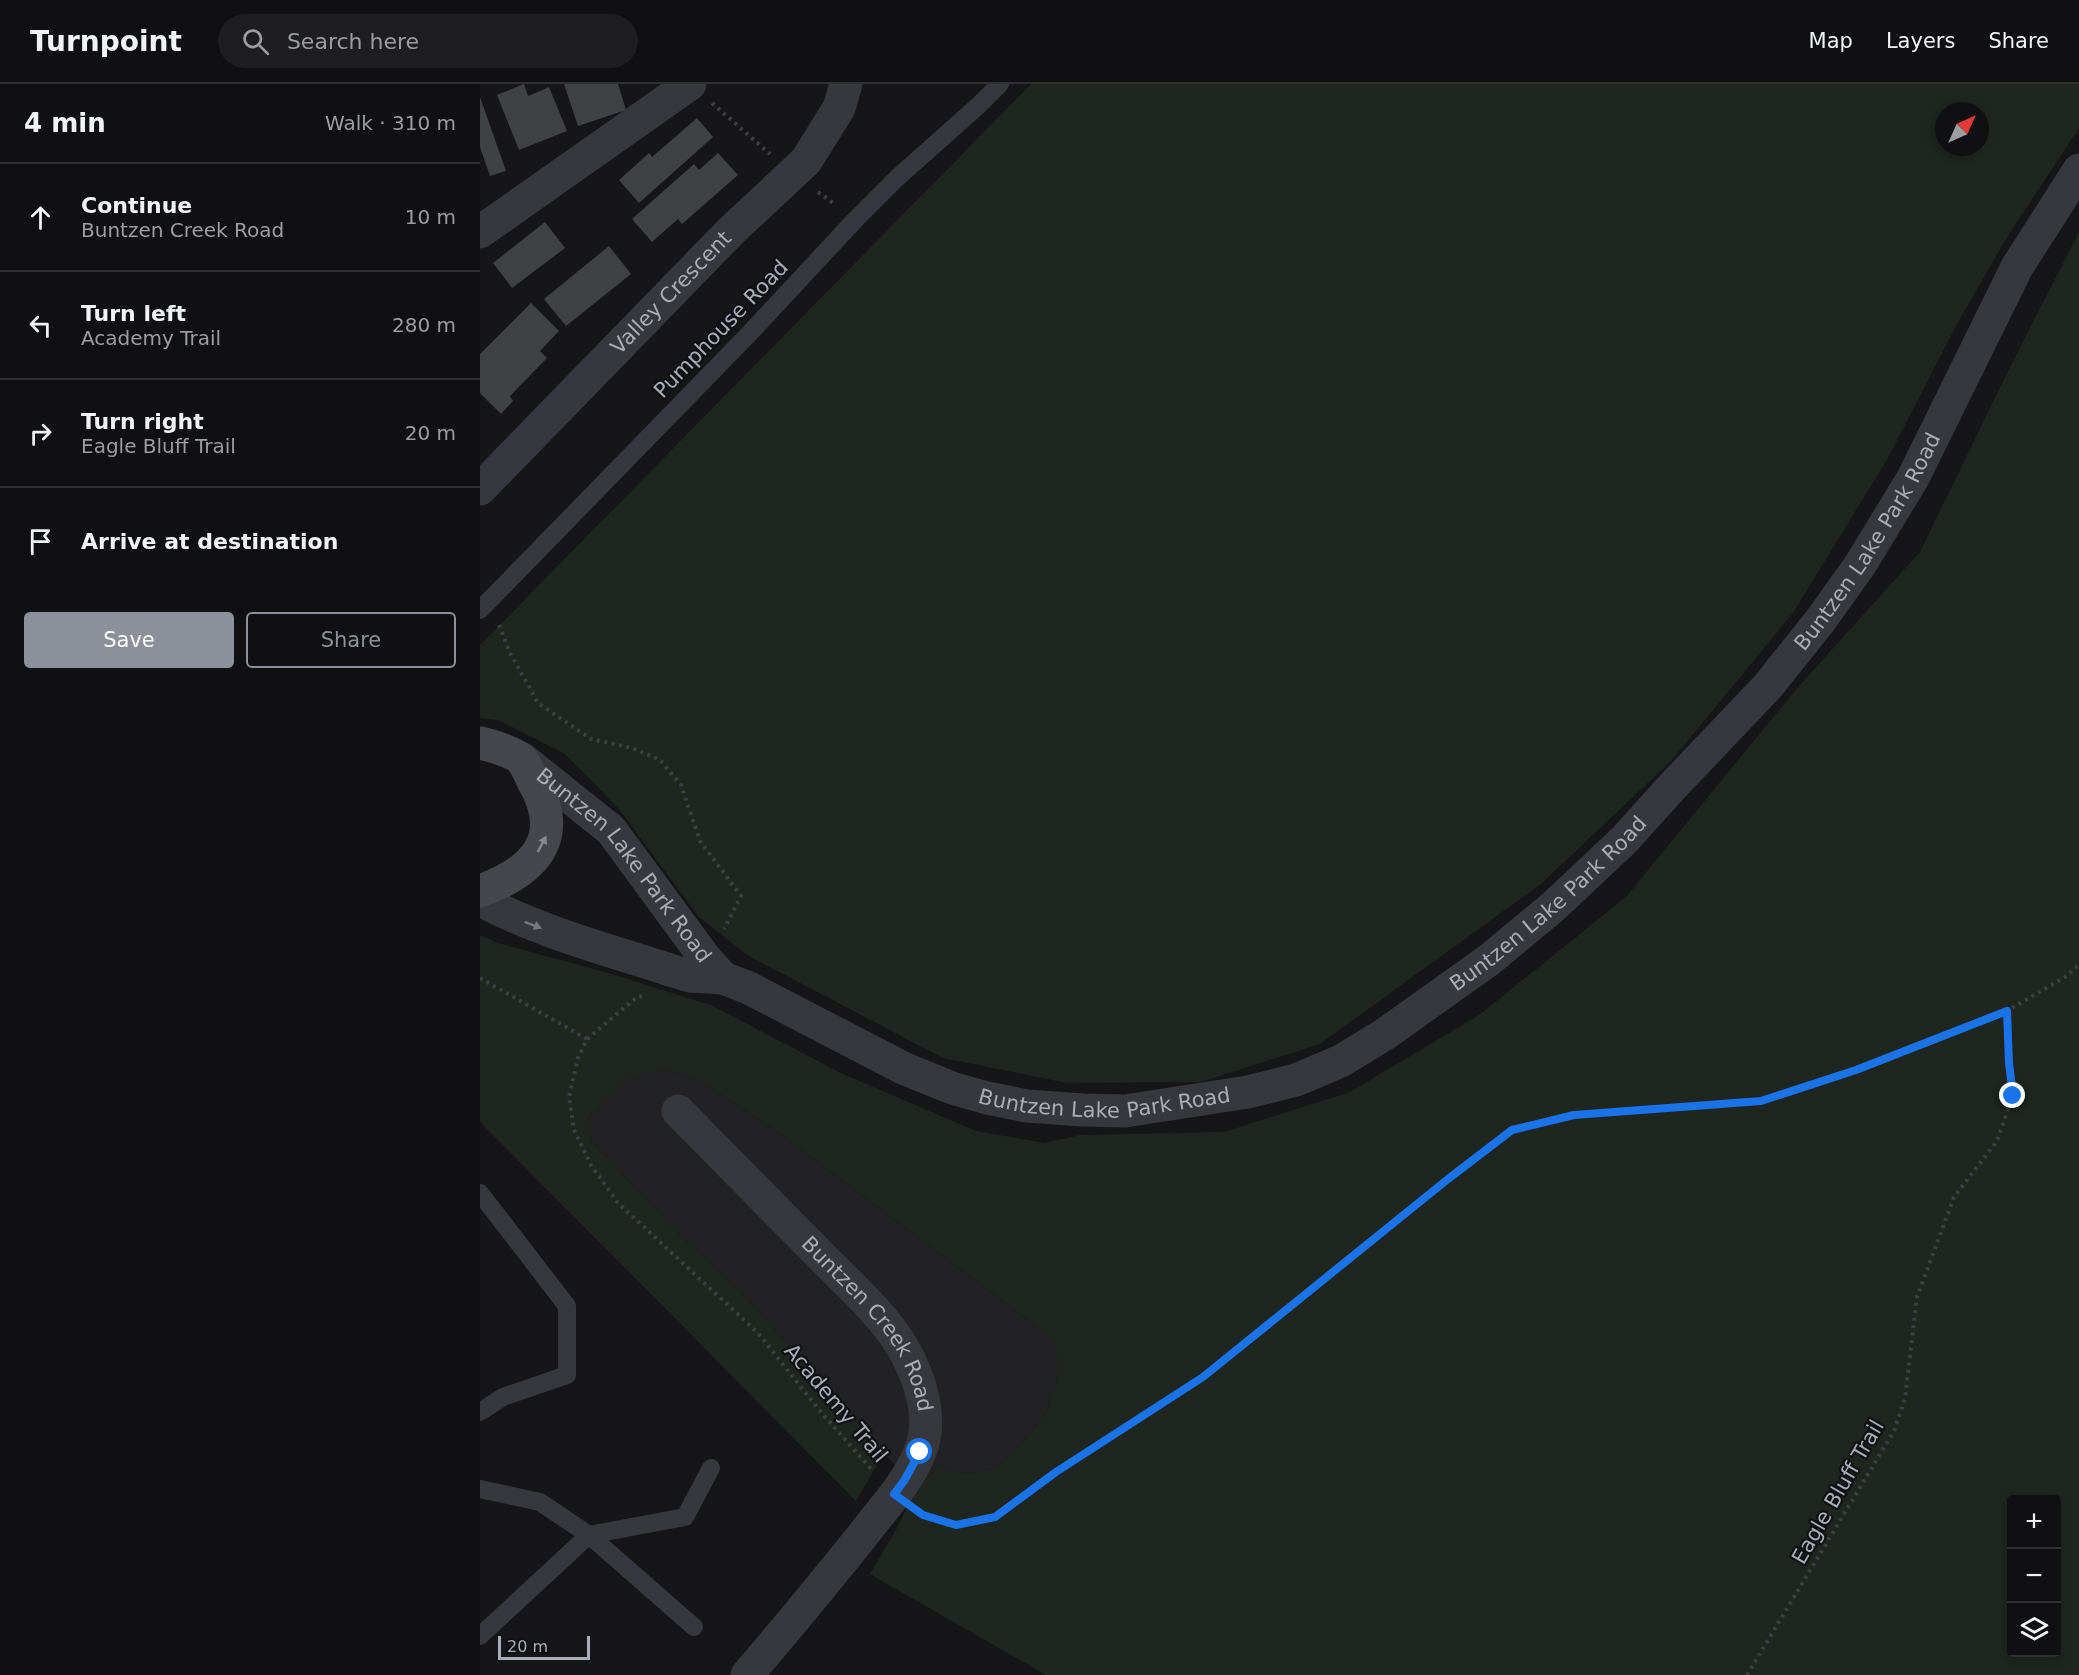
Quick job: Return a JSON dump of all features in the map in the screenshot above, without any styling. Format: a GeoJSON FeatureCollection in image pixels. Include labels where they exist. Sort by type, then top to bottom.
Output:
{"type":"FeatureCollection","features":[{"type":"Feature","properties":{"kind":"street","name":"Valley Crescent"},"geometry":{"type":"LineString","coordinates":[[480,489],[731,231],[806,161],[839,108],[846,84]]}},
{"type":"Feature","properties":{"kind":"street"},"geometry":{"type":"LineString","coordinates":[[480,232],[699,92]]}},
{"type":"Feature","properties":{"kind":"street","name":"Buntzen Lake Park Road"},"geometry":{"type":"LineString","coordinates":[[480,900],[505,914],[536,926],[670,970],[690,976],[723,978],[749,988],[913,1072],[952,1088],[1027,1106],[1125,1111],[1248,1092],[1296,1080],[1341,1061],[1385,1035],[1446,992],[1554,906],[1624,840],[1768,686],[1820,621],[1860,565],[1913,478],[2017,267],[2079,170]]}},
{"type":"Feature","properties":{"kind":"street"},"geometry":{"type":"LineString","coordinates":[[480,743],[489,744],[520,758],[543,801],[548,817],[547,833],[533,859],[510,878],[480,891]]}},
{"type":"Feature","properties":{"kind":"street","name":"Buntzen Lake Park Road"},"geometry":{"type":"LineString","coordinates":[[520,758],[611,830],[705,958],[723,978]]}},
{"type":"Feature","properties":{"kind":"street","name":"Buntzen Creek Road"},"geometry":{"type":"LineString","coordinates":[[678,1111],[888,1327],[913,1368],[926,1411],[926,1431],[920,1452],[904,1481],[747,1675]]}},
{"type":"Feature","properties":{"kind":"lane","name":"Pumphouse Road"},"geometry":{"type":"LineString","coordinates":[[485,605],[748,335],[856,219],[897,178],[1000,84]]}},
{"type":"Feature","properties":{"kind":"lane"},"geometry":{"type":"LineString","coordinates":[[480,1193],[567,1306],[567,1375],[503,1397],[480,1412]]}},
{"type":"Feature","properties":{"kind":"lane"},"geometry":{"type":"LineString","coordinates":[[480,1635],[589,1535],[685,1517],[711,1468]]}},
{"type":"Feature","properties":{"kind":"lane"},"geometry":{"type":"LineString","coordinates":[[480,1489],[540,1502],[589,1535],[694,1627]]}},
{"type":"Feature","properties":{"kind":"path"},"geometry":{"type":"LineString","coordinates":[[699,92],[793,174],[856,219]]}},
{"type":"Feature","properties":{"kind":"path"},"geometry":{"type":"LineString","coordinates":[[485,605],[538,703],[591,739],[632,748],[660,760],[681,785],[700,841],[741,896],[723,931]]}},
{"type":"Feature","properties":{"kind":"path","name":"Academy Trail"},"geometry":{"type":"LineString","coordinates":[[587,1039],[578,1058],[569,1097],[574,1130],[591,1165],[618,1203],[758,1333],[824,1416],[894,1494],[923,1515],[956,1525],[995,1517],[1056,1472],[1203,1377],[1512,1130],[1574,1115],[1761,1101],[1856,1070],[2007,1011],[2065,977],[2079,965]]}},
{"type":"Feature","properties":{"kind":"path"},"geometry":{"type":"LineString","coordinates":[[480,978],[587,1039],[637,997],[645,996]]}},
{"type":"Feature","properties":{"kind":"path","name":"Eagle Bluff Trail"},"geometry":{"type":"LineString","coordinates":[[1747,1675],[1894,1431],[1905,1398],[1917,1297],[1954,1197],[1997,1141],[2013,1096],[2007,1011]]}},
{"type":"Feature","properties":{"kind":"shaded area"},"geometry":{"type":"Polygon","coordinates":[[[1031,84],[2079,84],[2079,128],[2009,234],[1958,322],[1888,458],[1793,613],[1671,761],[1541,884],[1320,1044],[1201,1082],[1067,1083],[943,1058],[747,955],[698,916],[619,809],[565,754],[498,720],[480,718],[480,645],[1031,84]]]}},
{"type":"Feature","properties":{"kind":"shaded area"},"geometry":{"type":"Polygon","coordinates":[[[2079,232],[2079,1675],[1046,1675],[870,1574],[896,1530],[916,1489],[938,1467],[966,1474],[991,1469],[1013,1454],[1047,1412],[1059,1372],[1056,1347],[1036,1326],[774,1129],[697,1079],[665,1069],[628,1078],[586,1119],[591,1141],[683,1238],[747,1298],[884,1453],[856,1501],[480,1122],[480,935],[498,943],[605,972],[711,1005],[841,1073],[976,1131],[1045,1143],[1080,1135],[1224,1132],[1350,1092],[1479,1015],[1626,897],[1798,687],[1920,552],[2079,232]]]}},
{"type":"Feature","properties":{"kind":"shaded area"},"geometry":{"type":"Polygon","coordinates":[[[665,1069],[697,1079],[774,1129],[1036,1326],[1057,1347],[1059,1372],[1047,1412],[1013,1454],[991,1469],[966,1474],[938,1467],[916,1489],[747,1298],[683,1238],[591,1141],[586,1119],[628,1077],[665,1069]]]}},
{"type":"Feature","properties":{"kind":"building"},"geometry":{"type":"Polygon","coordinates":[[[524,84],[528,96],[549,87],[567,131],[519,150],[497,95],[524,84]]]}},
{"type":"Feature","properties":{"kind":"building"},"geometry":{"type":"Polygon","coordinates":[[[564,84],[618,84],[626,110],[578,126],[564,84]]]}},
{"type":"Feature","properties":{"kind":"building"},"geometry":{"type":"Polygon","coordinates":[[[480,97],[506,171],[490,176],[480,147],[480,97]]]}},
{"type":"Feature","properties":{"kind":"building"},"geometry":{"type":"Polygon","coordinates":[[[697,118],[713,137],[639,203],[619,180],[649,153],[652,157],[697,118]]]}},
{"type":"Feature","properties":{"kind":"building"},"geometry":{"type":"Polygon","coordinates":[[[718,153],[738,175],[682,224],[678,219],[652,242],[632,219],[694,164],[699,170],[718,153]]]}},
{"type":"Feature","properties":{"kind":"building"},"geometry":{"type":"Polygon","coordinates":[[[545,222],[565,248],[512,288],[493,263],[545,222]]]}},
{"type":"Feature","properties":{"kind":"building"},"geometry":{"type":"Polygon","coordinates":[[[609,246],[631,274],[566,326],[544,299],[609,246]]]}},
{"type":"Feature","properties":{"kind":"building"},"geometry":{"type":"Polygon","coordinates":[[[531,303],[559,331],[540,351],[547,358],[510,396],[513,401],[501,414],[480,393],[480,354],[531,303]]]}},
{"type":"Feature","properties":{"kind":"route"},"geometry":{"type":"LineString","coordinates":[[920,1452],[894,1494],[923,1515],[956,1525],[995,1517],[1056,1472],[1203,1377],[1512,1130],[1574,1115],[1761,1101],[1856,1070],[2007,1011],[2013,1096]]}}]}
